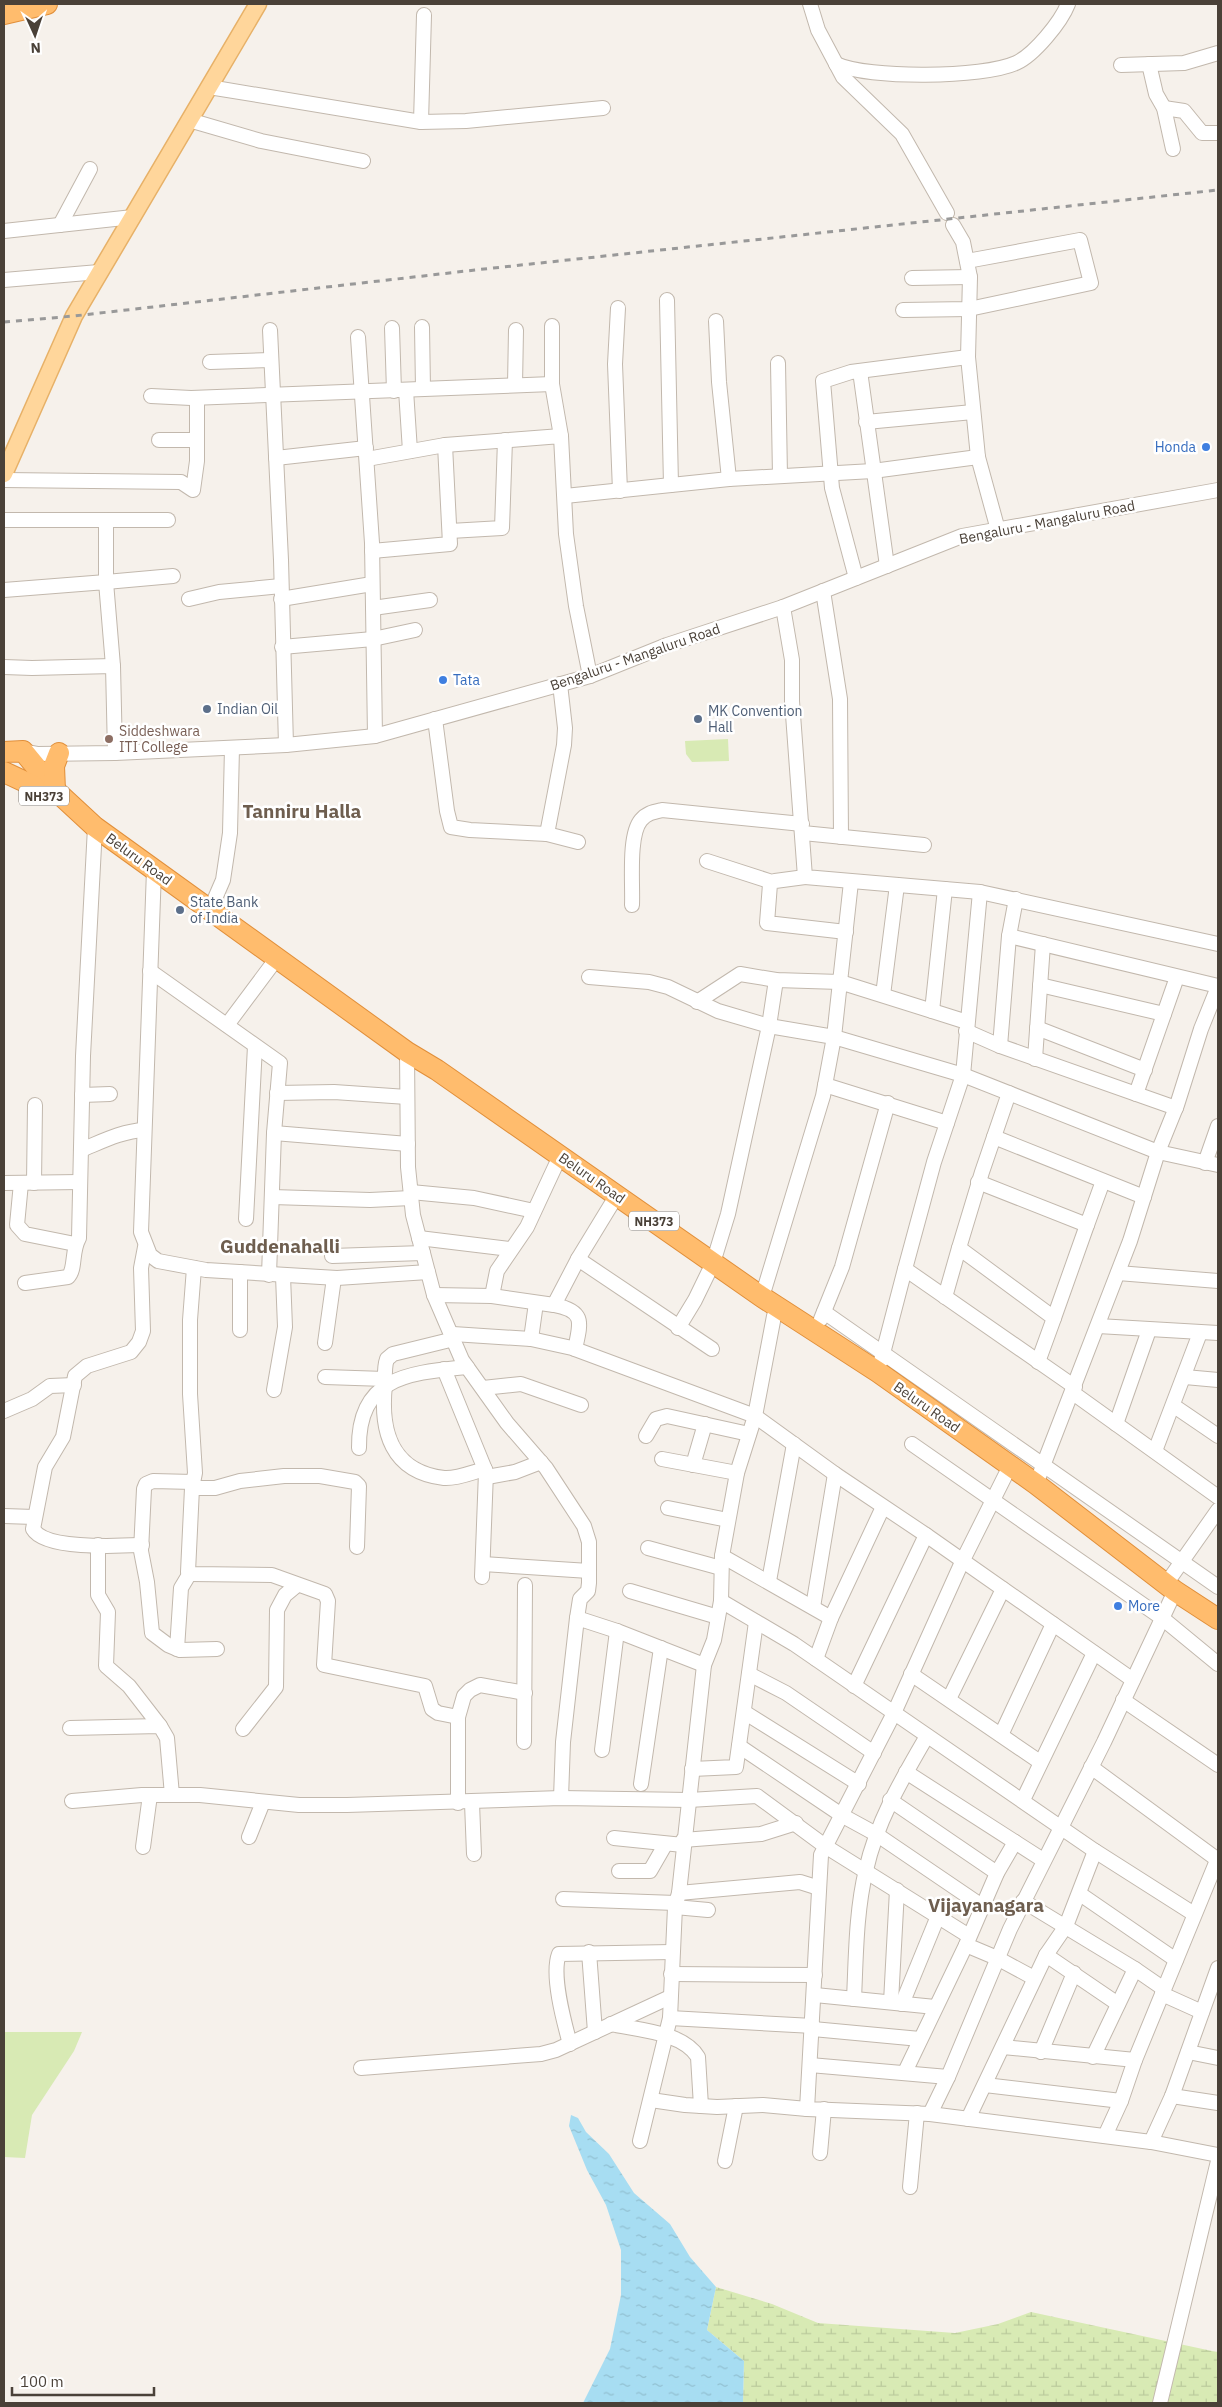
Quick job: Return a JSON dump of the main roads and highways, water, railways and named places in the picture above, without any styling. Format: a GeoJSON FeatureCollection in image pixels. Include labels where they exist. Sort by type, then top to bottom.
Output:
{"type":"FeatureCollection","features":[{"type":"Feature","properties":{"kind":"highway"},"geometry":{"type":"LineString","coordinates":[[4,14],[48,4]]}},
{"type":"Feature","properties":{"kind":"highway"},"geometry":{"type":"LineString","coordinates":[[55,790],[54,766],[59,753]]}},
{"type":"Feature","properties":{"kind":"highway","name":"Beluru Road"},"geometry":{"type":"LineString","coordinates":[[16,758],[55,790],[92,825],[407,1052],[437,1070],[762,1297],[816,1332],[880,1362],[1010,1466],[1170,1588],[1218,1619]]}},
{"type":"Feature","properties":{"kind":"highway","name":"Beluru Road"},"geometry":{"type":"LineString","coordinates":[[16,758],[34,786],[48,799],[80,821],[92,825]]}},
{"type":"Feature","properties":{"kind":"main road"},"geometry":{"type":"LineString","coordinates":[[4,474],[74,316],[258,4]]}},
{"type":"Feature","properties":{"kind":"water"},"geometry":{"type":"Polygon","coordinates":[[[571,2115],[578,2118],[586,2132],[609,2154],[634,2193],[670,2224],[690,2257],[716,2287],[707,2330],[744,2361],[743,2403],[583,2403],[610,2349],[621,2295],[621,2250],[606,2205],[587,2170],[569,2126],[571,2115]]]}},
{"type":"Feature","properties":{"kind":"railway"},"geometry":{"type":"LineString","coordinates":[[4,322],[74,316],[475,270],[1218,190]]}},
{"type":"Feature","properties":{"kind":"place","name":"Honda"},"geometry":{"type":"Point","coordinates":[1206,447]}},
{"type":"Feature","properties":{"kind":"place","name":"Tata"},"geometry":{"type":"Point","coordinates":[443,680]}},
{"type":"Feature","properties":{"kind":"place","name":"Indian Oil"},"geometry":{"type":"Point","coordinates":[207,709]}},
{"type":"Feature","properties":{"kind":"place","name":"MK Convention Hall"},"geometry":{"type":"Point","coordinates":[698,719]}},
{"type":"Feature","properties":{"kind":"place","name":"Siddeshwara ITI College"},"geometry":{"type":"Point","coordinates":[109,739]}},
{"type":"Feature","properties":{"kind":"place","name":"State Bank of India"},"geometry":{"type":"Point","coordinates":[180,910]}},
{"type":"Feature","properties":{"kind":"place","name":"More"},"geometry":{"type":"Point","coordinates":[1118,1606]}},
{"type":"Feature","properties":{"kind":"district","name":"Tanniru Halla"},"geometry":{"type":"Point","coordinates":[302,811]}},
{"type":"Feature","properties":{"kind":"district","name":"Guddenahalli"},"geometry":{"type":"Point","coordinates":[280,1246]}},
{"type":"Feature","properties":{"kind":"district","name":"Vijayanagara"},"geometry":{"type":"Point","coordinates":[986,1905]}}]}
